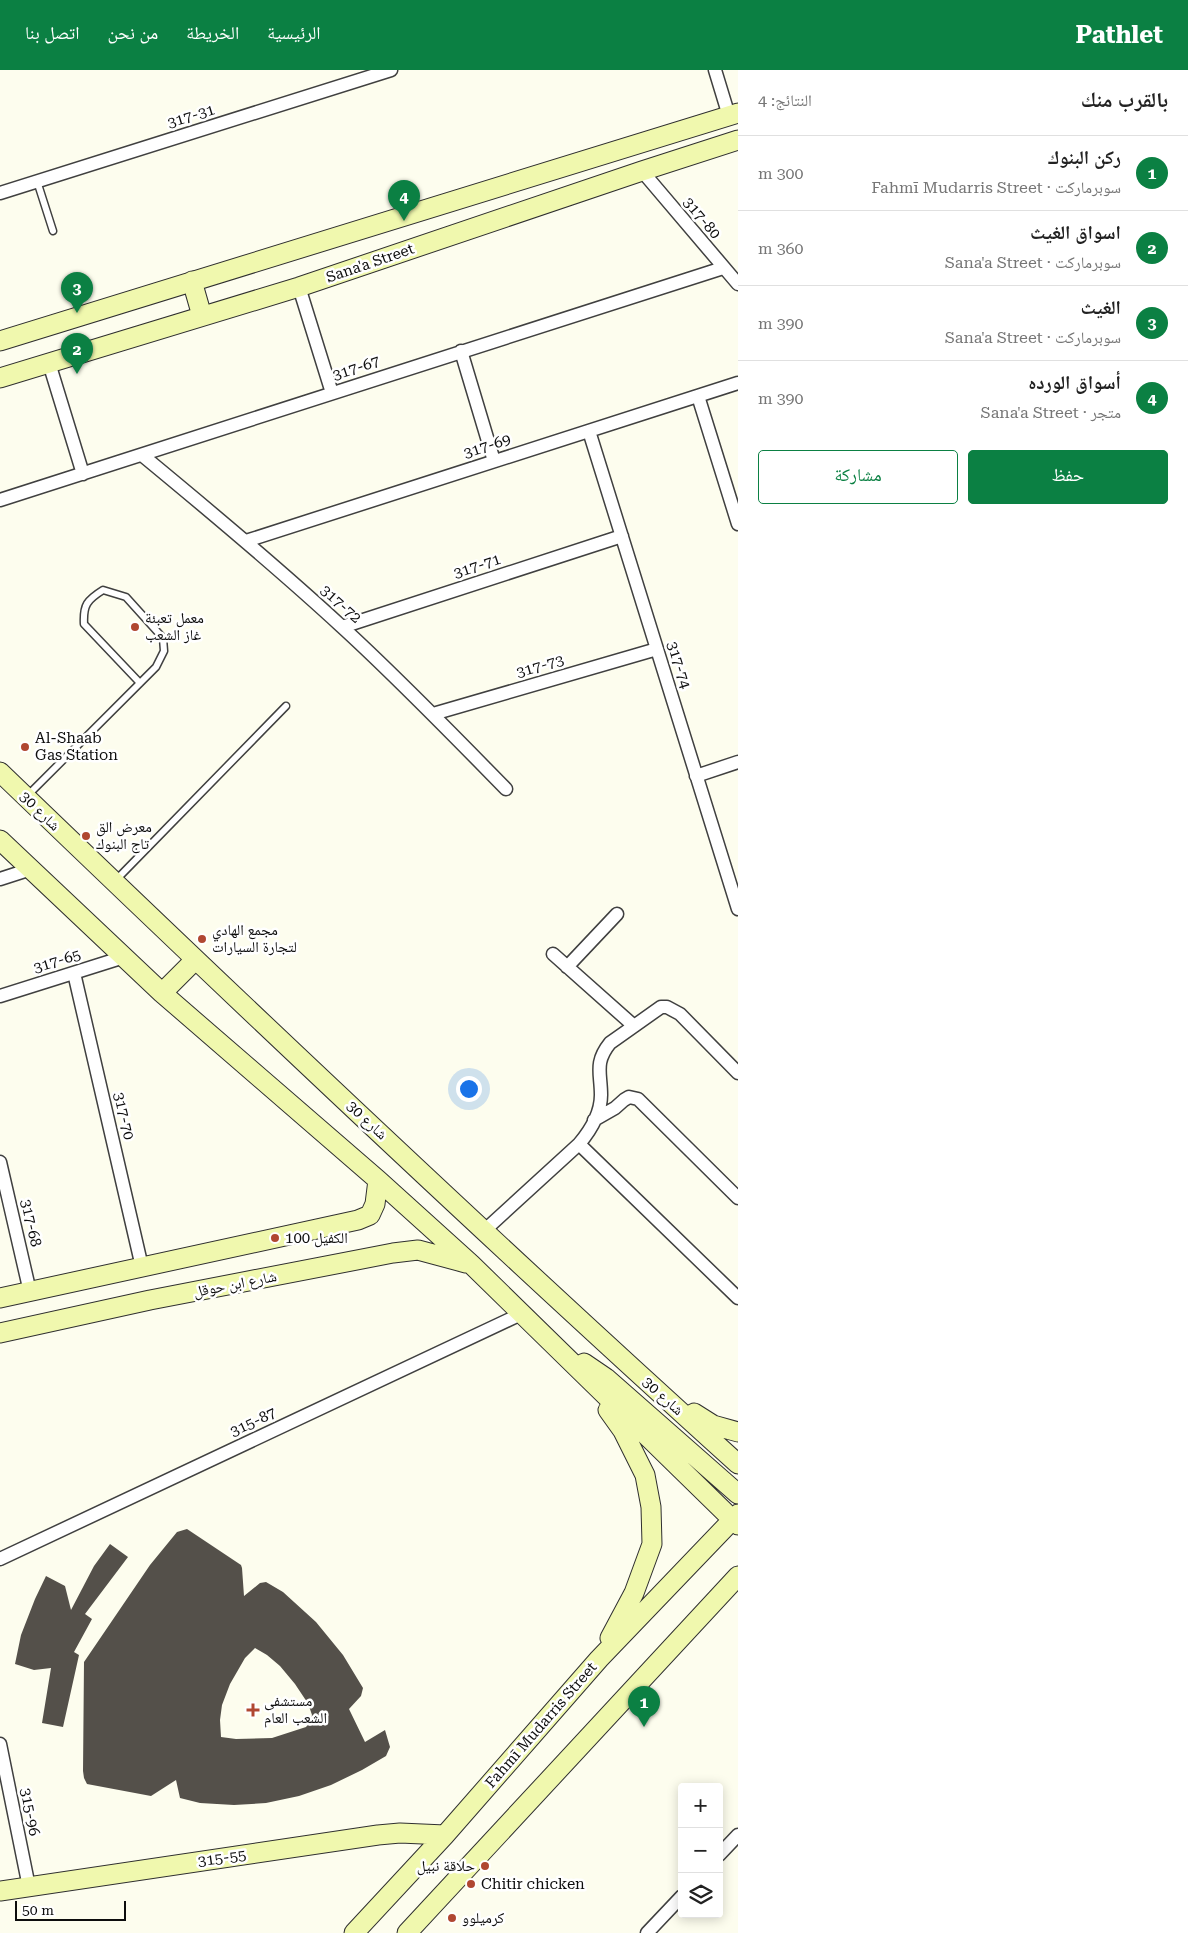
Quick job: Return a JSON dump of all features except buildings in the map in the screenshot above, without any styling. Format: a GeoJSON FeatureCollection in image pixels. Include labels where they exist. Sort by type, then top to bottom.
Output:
{"type":"FeatureCollection","features":[{"type":"Feature","properties":{"kind":"street","name":"317-31"},"geometry":{"type":"LineString","coordinates":[[0,193],[391,70]]}},
{"type":"Feature","properties":{"kind":"street"},"geometry":{"type":"LineString","coordinates":[[0,341],[733,114],[714,70]]}},
{"type":"Feature","properties":{"kind":"street","name":"Sana'a Street"},"geometry":{"type":"LineString","coordinates":[[0,378],[299,287],[738,140]]}},
{"type":"Feature","properties":{"kind":"street","name":"317-80"},"geometry":{"type":"LineString","coordinates":[[642,171],[738,284]]}},
{"type":"Feature","properties":{"kind":"street","name":"317-67"},"geometry":{"type":"LineString","coordinates":[[0,500],[723,268]]}},
{"type":"Feature","properties":{"kind":"street"},"geometry":{"type":"LineString","coordinates":[[192,281],[202,316]]}},
{"type":"Feature","properties":{"kind":"street"},"geometry":{"type":"LineString","coordinates":[[299,287],[332,393]]}},
{"type":"Feature","properties":{"kind":"street"},"geometry":{"type":"LineString","coordinates":[[461,352],[494,461]]}},
{"type":"Feature","properties":{"kind":"street"},"geometry":{"type":"LineString","coordinates":[[49,363],[82,474]]}},
{"type":"Feature","properties":{"kind":"street","name":"317-69"},"geometry":{"type":"LineString","coordinates":[[246,541],[738,383]]}},
{"type":"Feature","properties":{"kind":"street"},"geometry":{"type":"LineString","coordinates":[[698,396],[738,524]]}},
{"type":"Feature","properties":{"kind":"street","name":"317-74"},"geometry":{"type":"LineString","coordinates":[[589,431],[696,776],[734,882],[738,909]]}},
{"type":"Feature","properties":{"kind":"street","name":"317-72"},"geometry":{"type":"LineString","coordinates":[[142,455],[246,541],[342,627],[433,714],[506,790]]}},
{"type":"Feature","properties":{"kind":"street","name":"317-71"},"geometry":{"type":"LineString","coordinates":[[342,627],[622,536]]}},
{"type":"Feature","properties":{"kind":"street","name":"317-73"},"geometry":{"type":"LineString","coordinates":[[433,714],[657,649]]}},
{"type":"Feature","properties":{"kind":"street"},"geometry":{"type":"LineString","coordinates":[[696,776],[738,762]]}},
{"type":"Feature","properties":{"kind":"street","name":"شارع 30"},"geometry":{"type":"LineString","coordinates":[[0,772],[195,960],[738,1464]]}},
{"type":"Feature","properties":{"kind":"street"},"geometry":{"type":"LineString","coordinates":[[0,840],[162,993],[378,1180],[471,1264],[585,1376],[737,1519]]}},
{"type":"Feature","properties":{"kind":"street"},"geometry":{"type":"LineString","coordinates":[[0,879],[31,869]]}},
{"type":"Feature","properties":{"kind":"street"},"geometry":{"type":"LineString","coordinates":[[567,966],[617,914]]}},
{"type":"Feature","properties":{"kind":"street"},"geometry":{"type":"LineString","coordinates":[[553,954],[634,1026]]}},
{"type":"Feature","properties":{"kind":"street","name":"317-65"},"geometry":{"type":"LineString","coordinates":[[0,996],[124,957]]}},
{"type":"Feature","properties":{"kind":"street"},"geometry":{"type":"LineString","coordinates":[[162,993],[195,960]]}},
{"type":"Feature","properties":{"kind":"street","name":"317-70"},"geometry":{"type":"LineString","coordinates":[[74,973],[142,1267]]}},
{"type":"Feature","properties":{"kind":"street"},"geometry":{"type":"LineString","coordinates":[[484,1230],[579,1144],[587,1134],[594,1120],[601,1095],[598,1069],[600,1059],[610,1044],[661,1007],[673,1009],[680,1014],[738,1074]]}},
{"type":"Feature","properties":{"kind":"street"},"geometry":{"type":"LineString","coordinates":[[594,1120],[615,1108],[629,1097],[638,1099],[738,1198]]}},
{"type":"Feature","properties":{"kind":"street"},"geometry":{"type":"LineString","coordinates":[[579,1144],[738,1298]]}},
{"type":"Feature","properties":{"kind":"street","name":"317-68"},"geometry":{"type":"LineString","coordinates":[[0,1162],[30,1292]]}},
{"type":"Feature","properties":{"kind":"street"},"geometry":{"type":"LineString","coordinates":[[0,1298],[364,1218],[370,1215],[375,1204],[378,1180]]}},
{"type":"Feature","properties":{"kind":"street","name":"شارع ابن حوقل"},"geometry":{"type":"LineString","coordinates":[[0,1333],[150,1300],[394,1253],[418,1250],[471,1264]]}},
{"type":"Feature","properties":{"kind":"street","name":"315-87"},"geometry":{"type":"LineString","coordinates":[[0,1559],[521,1314]]}},
{"type":"Feature","properties":{"kind":"street"},"geometry":{"type":"LineString","coordinates":[[547,1339],[606,1378],[738,1494]]}},
{"type":"Feature","properties":{"kind":"street"},"geometry":{"type":"LineString","coordinates":[[585,1376],[623,1432],[645,1475],[651,1507],[652,1544],[634,1594],[599,1658]]}},
{"type":"Feature","properties":{"kind":"street"},"geometry":{"type":"LineString","coordinates":[[652,1386],[713,1425],[738,1432]]}},
{"type":"Feature","properties":{"kind":"street","name":"Fahmī Mudarris Street"},"geometry":{"type":"LineString","coordinates":[[354,1933],[445,1835],[599,1658],[737,1519]]}},
{"type":"Feature","properties":{"kind":"street"},"geometry":{"type":"LineString","coordinates":[[407,1933],[738,1576]]}},
{"type":"Feature","properties":{"kind":"street","name":"315-96"},"geometry":{"type":"LineString","coordinates":[[0,1744],[29,1886]]}},
{"type":"Feature","properties":{"kind":"street","name":"315-55"},"geometry":{"type":"LineString","coordinates":[[0,1891],[378,1835],[400,1833],[445,1835]]}},
{"type":"Feature","properties":{"kind":"street"},"geometry":{"type":"LineString","coordinates":[[723,1851],[738,1835]]}},
{"type":"Feature","properties":{"kind":"street"},"geometry":{"type":"LineString","coordinates":[[647,1933],[678,1900]]}},
{"type":"Feature","properties":{"kind":"lane"},"geometry":{"type":"LineString","coordinates":[[37,181],[53,231]]}},
{"type":"Feature","properties":{"kind":"lane"},"geometry":{"type":"LineString","coordinates":[[26,797],[140,683],[156,667],[164,651],[163,638],[126,597],[103,590],[91,597],[83,609],[84,624],[140,683]]}},
{"type":"Feature","properties":{"kind":"lane"},"geometry":{"type":"LineString","coordinates":[[114,882],[286,706]]}},
{"type":"Feature","properties":{"kind":"place","name":"أسواق الورده"},"geometry":{"type":"Point","coordinates":[404,221]}},
{"type":"Feature","properties":{"kind":"place","name":"الغيث"},"geometry":{"type":"Point","coordinates":[77,313]}},
{"type":"Feature","properties":{"kind":"place","name":"اسواق الغيث"},"geometry":{"type":"Point","coordinates":[77,374]}},
{"type":"Feature","properties":{"kind":"place","name":"معمل تعبئة غاز الشعب"},"geometry":{"type":"Point","coordinates":[135,627]}},
{"type":"Feature","properties":{"kind":"place","name":"Al-Shaab Gas Station"},"geometry":{"type":"Point","coordinates":[25,747]}},
{"type":"Feature","properties":{"kind":"place","name":"معرض الق تاج البنوك"},"geometry":{"type":"Point","coordinates":[86,836]}},
{"type":"Feature","properties":{"kind":"place","name":"مجمع الهادي لتجارة السيارات"},"geometry":{"type":"Point","coordinates":[202,939]}},
{"type":"Feature","properties":{"kind":"place","name":"الكفيل 100"},"geometry":{"type":"Point","coordinates":[275,1238]}},
{"type":"Feature","properties":{"kind":"place","name":"مستشفى الشعب العام"},"geometry":{"type":"Point","coordinates":[253,1710]}},
{"type":"Feature","properties":{"kind":"place","name":"ركن البنوك"},"geometry":{"type":"Point","coordinates":[644,1727]}},
{"type":"Feature","properties":{"kind":"place","name":"حلاقة نبيل"},"geometry":{"type":"Point","coordinates":[485,1866]}},
{"type":"Feature","properties":{"kind":"place","name":"Chitir chicken"},"geometry":{"type":"Point","coordinates":[471,1884]}},
{"type":"Feature","properties":{"kind":"place","name":"كرميلوو"},"geometry":{"type":"Point","coordinates":[452,1918]}}]}
